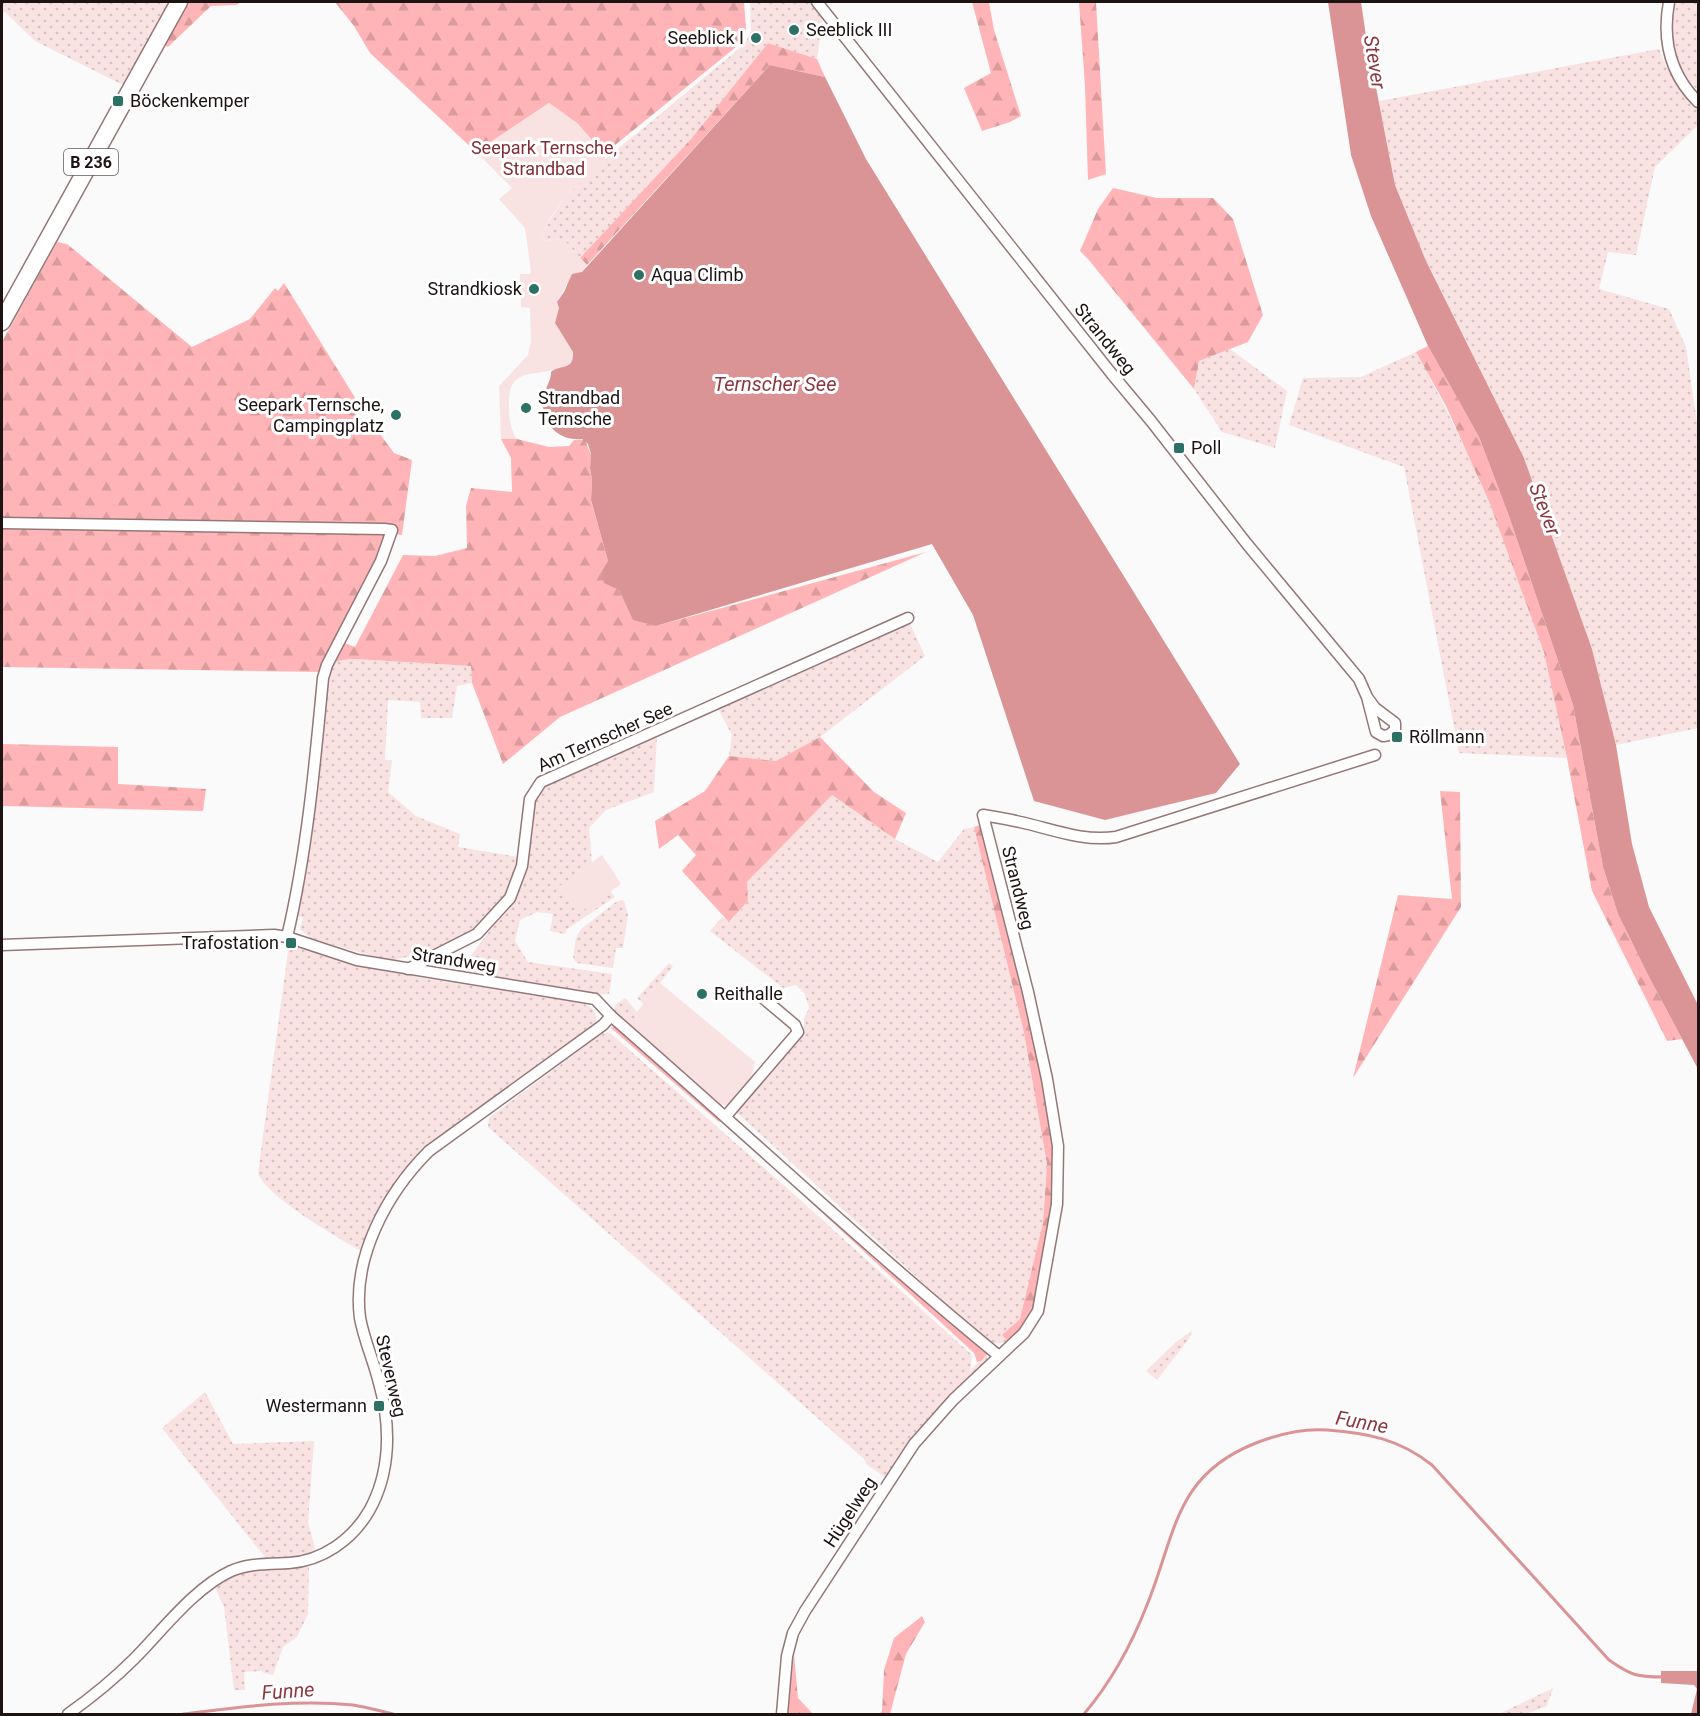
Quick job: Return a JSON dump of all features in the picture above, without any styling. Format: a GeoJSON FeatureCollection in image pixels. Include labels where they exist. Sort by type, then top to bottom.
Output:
{"type":"FeatureCollection","features":[{"type":"Feature","properties":{"kind":"main road","name":"B 236"},"geometry":{"type":"LineString","coordinates":[[2,322],[179,2]]}},
{"type":"Feature","properties":{"kind":"street","name":"Strandweg"},"geometry":{"type":"LineString","coordinates":[[817,2],[1247,544],[1359,679],[1367,697]]}},
{"type":"Feature","properties":{"kind":"street"},"geometry":{"type":"LineString","coordinates":[[1669,2],[1666,43],[1671,62],[1679,79],[1698,102]]}},
{"type":"Feature","properties":{"kind":"street"},"geometry":{"type":"LineString","coordinates":[[2,523],[392,530],[381,561],[327,665],[323,678],[316,757],[299,885],[287,937]]}},
{"type":"Feature","properties":{"kind":"street","name":"Am Ternscher See"},"geometry":{"type":"LineString","coordinates":[[408,969],[477,934],[510,898],[522,866],[530,799],[541,782],[908,618]]}},
{"type":"Feature","properties":{"kind":"street","name":"Strandweg"},"geometry":{"type":"LineString","coordinates":[[2,945],[274,935],[287,937],[357,960],[595,999],[611,1016],[942,1310],[999,1356],[1024,1333],[1038,1311],[1057,1204],[1058,1146],[1047,1079],[1028,992],[983,815],[1099,840],[1116,837],[1375,755]]}},
{"type":"Feature","properties":{"kind":"street"},"geometry":{"type":"LineString","coordinates":[[726,1116],[798,1032],[795,1025],[763,998]]}},
{"type":"Feature","properties":{"kind":"street","name":"Steverweg"},"geometry":{"type":"LineString","coordinates":[[68,1714],[102,1690],[188,1604],[217,1579],[243,1567],[304,1561],[320,1556],[349,1537],[360,1525],[377,1494],[387,1452],[384,1405],[360,1308],[363,1263],[381,1218],[406,1176],[429,1151],[603,1025],[611,1016]]}},
{"type":"Feature","properties":{"kind":"street","name":"Hügelweg"},"geometry":{"type":"LineString","coordinates":[[782,1714],[788,1656],[793,1633],[806,1611],[914,1444],[953,1400],[999,1356]]}},
{"type":"Feature","properties":{"kind":"green space"},"geometry":{"type":"Polygon","coordinates":[[[2,2],[179,2],[131,89],[35,41],[5,12],[2,13],[2,2]]]}},
{"type":"Feature","properties":{"kind":"green space"},"geometry":{"type":"Polygon","coordinates":[[[185,2],[241,2],[236,5],[211,6],[168,47],[161,42],[185,2]]]}},
{"type":"Feature","properties":{"kind":"green space"},"geometry":{"type":"Polygon","coordinates":[[[335,2],[744,2],[746,29],[736,47],[604,154],[578,124],[549,103],[476,152],[370,53],[354,26],[335,2]]]}},
{"type":"Feature","properties":{"kind":"green space"},"geometry":{"type":"Polygon","coordinates":[[[750,2],[814,2],[823,15],[817,59],[768,43],[691,139],[580,258],[563,239],[541,241],[548,224],[573,190],[625,143],[745,44],[751,31],[750,2]]]}},
{"type":"Feature","properties":{"kind":"green space"},"geometry":{"type":"Polygon","coordinates":[[[972,2],[989,2],[994,30],[1021,116],[982,131],[964,88],[991,73],[972,2]]]}},
{"type":"Feature","properties":{"kind":"green space"},"geometry":{"type":"Polygon","coordinates":[[[1079,2],[1096,2],[1106,174],[1088,180],[1085,86],[1079,2]]]}},
{"type":"Feature","properties":{"kind":"green space"},"geometry":{"type":"Polygon","coordinates":[[[1676,2],[1698,2],[1698,91],[1683,71],[1674,49],[1672,27],[1676,2]]]}},
{"type":"Feature","properties":{"kind":"green space"},"geometry":{"type":"Polygon","coordinates":[[[768,43],[817,59],[825,77],[770,65],[587,265],[580,258],[691,139],[768,43]]]}},
{"type":"Feature","properties":{"kind":"green space"},"geometry":{"type":"Polygon","coordinates":[[[1659,49],[1666,66],[1698,109],[1698,125],[1655,167],[1636,255],[1608,252],[1599,289],[1669,309],[1686,347],[1698,430],[1698,728],[1616,745],[1592,649],[1524,458],[1426,261],[1395,185],[1379,101],[1659,49]]]}},
{"type":"Feature","properties":{"kind":"green space","name":"Seepark Ternsche, Strandbad"},"geometry":{"type":"Polygon","coordinates":[[[549,103],[578,124],[606,159],[559,206],[551,217],[541,241],[563,239],[587,265],[567,284],[557,302],[559,308],[555,323],[573,352],[572,360],[570,365],[521,376],[516,380],[509,395],[509,416],[517,439],[501,439],[499,386],[528,355],[531,341],[530,308],[521,307],[520,274],[530,274],[531,271],[525,228],[499,199],[512,188],[476,152],[549,103]]]}},
{"type":"Feature","properties":{"kind":"green space"},"geometry":{"type":"Polygon","coordinates":[[[1113,188],[1157,198],[1213,198],[1233,219],[1263,315],[1248,342],[1199,361],[1194,389],[1080,251],[1098,209],[1113,188]]]}},
{"type":"Feature","properties":{"kind":"green space"},"geometry":{"type":"Polygon","coordinates":[[[57,242],[67,244],[192,347],[250,319],[275,288],[278,291],[284,283],[359,404],[352,410],[367,430],[374,426],[394,453],[412,460],[402,535],[394,534],[342,642],[355,647],[403,555],[435,556],[467,548],[466,506],[471,488],[512,492],[511,458],[501,439],[517,439],[549,447],[569,446],[574,440],[585,440],[591,455],[591,501],[608,561],[603,571],[619,590],[633,619],[656,626],[926,552],[560,717],[503,764],[472,683],[471,666],[355,659],[336,661],[323,672],[2,667],[2,342],[57,242]]]}},
{"type":"Feature","properties":{"kind":"green space"},"geometry":{"type":"Polygon","coordinates":[[[1428,346],[1479,437],[1509,516],[1573,705],[1603,867],[1618,914],[1682,1039],[1667,1041],[1592,891],[1544,652],[1490,504],[1446,406],[1416,352],[1428,346]]]}},
{"type":"Feature","properties":{"kind":"green space"},"geometry":{"type":"Polygon","coordinates":[[[1230,349],[1287,391],[1275,448],[1222,432],[1194,389],[1199,361],[1230,349]]]}},
{"type":"Feature","properties":{"kind":"green space"},"geometry":{"type":"Polygon","coordinates":[[[1416,352],[1471,461],[1503,536],[1548,664],[1567,758],[1459,753],[1404,467],[1289,425],[1303,378],[1361,377],[1416,352]]]}},
{"type":"Feature","properties":{"kind":"green space"},"geometry":{"type":"Polygon","coordinates":[[[908,620],[925,656],[820,737],[776,761],[729,756],[732,735],[716,705],[908,620]]]}},
{"type":"Feature","properties":{"kind":"green space"},"geometry":{"type":"Polygon","coordinates":[[[355,659],[471,666],[472,683],[457,686],[452,718],[421,718],[420,702],[388,700],[385,760],[392,760],[388,792],[416,816],[460,834],[458,847],[519,857],[510,892],[478,930],[433,951],[389,961],[310,938],[300,929],[303,918],[295,915],[303,886],[320,765],[328,665],[337,660],[355,659]]]}},
{"type":"Feature","properties":{"kind":"green space"},"geometry":{"type":"Polygon","coordinates":[[[657,734],[654,792],[606,810],[589,828],[592,863],[559,887],[579,913],[610,891],[615,897],[567,929],[565,934],[550,931],[553,914],[537,912],[520,920],[515,941],[528,962],[612,974],[609,994],[595,995],[458,973],[520,890],[526,859],[532,800],[541,782],[657,734]]]}},
{"type":"Feature","properties":{"kind":"green space"},"geometry":{"type":"Polygon","coordinates":[[[820,737],[874,792],[906,813],[895,839],[832,795],[747,882],[748,901],[729,922],[682,871],[696,855],[678,835],[659,849],[655,821],[705,791],[729,756],[776,761],[820,737]]]}},
{"type":"Feature","properties":{"kind":"green space"},"geometry":{"type":"Polygon","coordinates":[[[2,744],[118,747],[118,784],[206,789],[203,811],[2,806],[2,744]]]}},
{"type":"Feature","properties":{"kind":"green space"},"geometry":{"type":"Polygon","coordinates":[[[1440,791],[1460,792],[1461,907],[1353,1078],[1398,895],[1452,899],[1440,791]]]}},
{"type":"Feature","properties":{"kind":"green space"},"geometry":{"type":"Polygon","coordinates":[[[832,795],[895,839],[938,862],[964,829],[974,827],[1024,1033],[1047,1164],[1043,1223],[1028,1297],[1020,1319],[1003,1335],[1008,1341],[1003,1343],[990,1342],[980,1335],[734,1110],[804,1031],[804,1019],[809,1008],[805,994],[796,985],[783,988],[710,931],[722,917],[730,922],[748,901],[747,882],[832,795]]]}},
{"type":"Feature","properties":{"kind":"green space"},"geometry":{"type":"Polygon","coordinates":[[[980,825],[1029,1017],[1053,1144],[1055,1186],[1034,1312],[1023,1327],[1008,1341],[1002,1335],[1020,1319],[1043,1223],[1047,1164],[1024,1033],[974,827],[980,825]]]}},
{"type":"Feature","properties":{"kind":"green space"},"geometry":{"type":"Polygon","coordinates":[[[602,855],[621,884],[579,913],[558,887],[602,855]]]}},
{"type":"Feature","properties":{"kind":"green space"},"geometry":{"type":"Polygon","coordinates":[[[622,900],[628,914],[623,948],[616,948],[613,968],[577,963],[573,958],[576,938],[581,929],[616,902],[622,900]]]}},
{"type":"Feature","properties":{"kind":"green space"},"geometry":{"type":"Polygon","coordinates":[[[289,944],[351,963],[428,979],[582,1003],[594,1010],[596,1024],[424,1150],[404,1171],[388,1196],[361,1251],[288,1204],[263,1182],[258,1173],[289,944]]]}},
{"type":"Feature","properties":{"kind":"green space"},"geometry":{"type":"Polygon","coordinates":[[[669,963],[673,966],[644,1004],[637,998],[669,963]]]}},
{"type":"Feature","properties":{"kind":"green space"},"geometry":{"type":"Polygon","coordinates":[[[660,983],[755,1062],[751,1079],[728,1105],[720,1105],[636,1030],[637,1012],[660,983]]]}},
{"type":"Feature","properties":{"kind":"green space"},"geometry":{"type":"Polygon","coordinates":[[[625,998],[637,1012],[636,1030],[619,1015],[616,1016],[615,1005],[625,998]]]}},
{"type":"Feature","properties":{"kind":"green space"},"geometry":{"type":"Polygon","coordinates":[[[615,1026],[723,1117],[719,1122],[611,1028],[615,1026]]]}},
{"type":"Feature","properties":{"kind":"green space"},"geometry":{"type":"Polygon","coordinates":[[[603,1033],[610,1033],[972,1355],[970,1371],[987,1354],[987,1363],[888,1479],[866,1464],[865,1460],[488,1127],[489,1118],[603,1033]]]}},
{"type":"Feature","properties":{"kind":"green space"},"geometry":{"type":"Polygon","coordinates":[[[810,1194],[987,1354],[981,1361],[977,1362],[974,1353],[807,1199],[810,1194]]]}},
{"type":"Feature","properties":{"kind":"green space"},"geometry":{"type":"Polygon","coordinates":[[[1193,1330],[1157,1380],[1146,1371],[1176,1342],[1193,1330]]]}},
{"type":"Feature","properties":{"kind":"green space"},"geometry":{"type":"Polygon","coordinates":[[[205,1392],[233,1444],[314,1441],[308,1522],[315,1548],[311,1552],[268,1561],[162,1428],[205,1392]]]}},
{"type":"Feature","properties":{"kind":"green space"},"geometry":{"type":"Polygon","coordinates":[[[309,1565],[308,1614],[297,1637],[283,1647],[273,1675],[261,1671],[244,1672],[245,1690],[234,1690],[224,1607],[215,1587],[236,1575],[270,1567],[309,1565]]]}},
{"type":"Feature","properties":{"kind":"green space"},"geometry":{"type":"Polygon","coordinates":[[[922,1616],[925,1622],[906,1654],[890,1714],[879,1714],[882,1711],[884,1670],[894,1638],[922,1616]]]}},
{"type":"Feature","properties":{"kind":"green space"},"geometry":{"type":"Polygon","coordinates":[[[793,1643],[798,1698],[813,1714],[788,1714],[793,1643]]]}},
{"type":"Feature","properties":{"kind":"green space"},"geometry":{"type":"Polygon","coordinates":[[[1553,1688],[1547,1706],[1526,1714],[1499,1714],[1553,1688]]]}},
{"type":"Feature","properties":{"kind":"water"},"geometry":{"type":"Polygon","coordinates":[[[1328,2],[1361,2],[1395,185],[1426,261],[1524,458],[1592,649],[1616,745],[1632,844],[1649,907],[1698,1005],[1698,1069],[1618,914],[1603,867],[1573,705],[1509,516],[1479,437],[1428,346],[1371,216],[1351,155],[1328,2]]]}},
{"type":"Feature","properties":{"kind":"water","name":"Ternscher See"},"geometry":{"type":"Polygon","coordinates":[[[770,65],[825,77],[866,159],[1240,764],[1216,793],[1105,820],[1034,801],[973,615],[932,544],[656,626],[633,620],[619,590],[604,583],[602,571],[608,561],[591,500],[591,454],[588,444],[582,439],[573,439],[557,433],[551,428],[544,413],[544,395],[551,372],[569,365],[573,358],[573,352],[555,323],[559,308],[557,302],[572,274],[582,272],[770,65]]]}},
{"type":"Feature","properties":{"kind":"water"},"geometry":{"type":"Polygon","coordinates":[[[1661,1671],[1698,1671],[1698,1714],[1691,1714],[1697,1689],[1694,1685],[1661,1683],[1661,1671]]]}},
{"type":"Feature","properties":{"kind":"waterway","name":"Funne"},"geometry":{"type":"LineString","coordinates":[[1084,1714],[1112,1676],[1134,1635],[1157,1579],[1173,1531],[1193,1490],[1208,1472],[1229,1456],[1273,1437],[1309,1430],[1342,1431],[1370,1436],[1395,1443],[1420,1456],[1432,1465],[1609,1660],[1635,1675],[1664,1677]]}},
{"type":"Feature","properties":{"kind":"waterway","name":"Funne"},"geometry":{"type":"LineString","coordinates":[[183,1714],[311,1703],[353,1705],[393,1714]]}},
{"type":"Feature","properties":{"kind":"place","name":"Seeblick III"},"geometry":{"type":"Point","coordinates":[794,30]}},
{"type":"Feature","properties":{"kind":"place","name":"Seeblick I"},"geometry":{"type":"Point","coordinates":[756,38]}},
{"type":"Feature","properties":{"kind":"place","name":"Böckenkemper"},"geometry":{"type":"Point","coordinates":[118,101]}},
{"type":"Feature","properties":{"kind":"place","name":"Aqua Climb"},"geometry":{"type":"Point","coordinates":[639,275]}},
{"type":"Feature","properties":{"kind":"place","name":"Strandkiosk"},"geometry":{"type":"Point","coordinates":[534,289]}},
{"type":"Feature","properties":{"kind":"place","name":"Strandbad Ternsche"},"geometry":{"type":"Point","coordinates":[526,408]}},
{"type":"Feature","properties":{"kind":"place","name":"Seepark Ternsche, Campingplatz"},"geometry":{"type":"Point","coordinates":[396,415]}},
{"type":"Feature","properties":{"kind":"place","name":"Poll"},"geometry":{"type":"Point","coordinates":[1179,448]}},
{"type":"Feature","properties":{"kind":"place","name":"Röllmann"},"geometry":{"type":"Point","coordinates":[1397,737]}},
{"type":"Feature","properties":{"kind":"place","name":"Trafostation"},"geometry":{"type":"Point","coordinates":[291,943]}},
{"type":"Feature","properties":{"kind":"place","name":"Reithalle"},"geometry":{"type":"Point","coordinates":[702,994]}},
{"type":"Feature","properties":{"kind":"place","name":"Westermann"},"geometry":{"type":"Point","coordinates":[379,1406]}},
{"type":"Feature","properties":{"kind":"water label","name":"Stever"},"geometry":{"type":"Point","coordinates":[1375,62]}},
{"type":"Feature","properties":{"kind":"water label","name":"Stever"},"geometry":{"type":"Point","coordinates":[1545,509]}}]}
